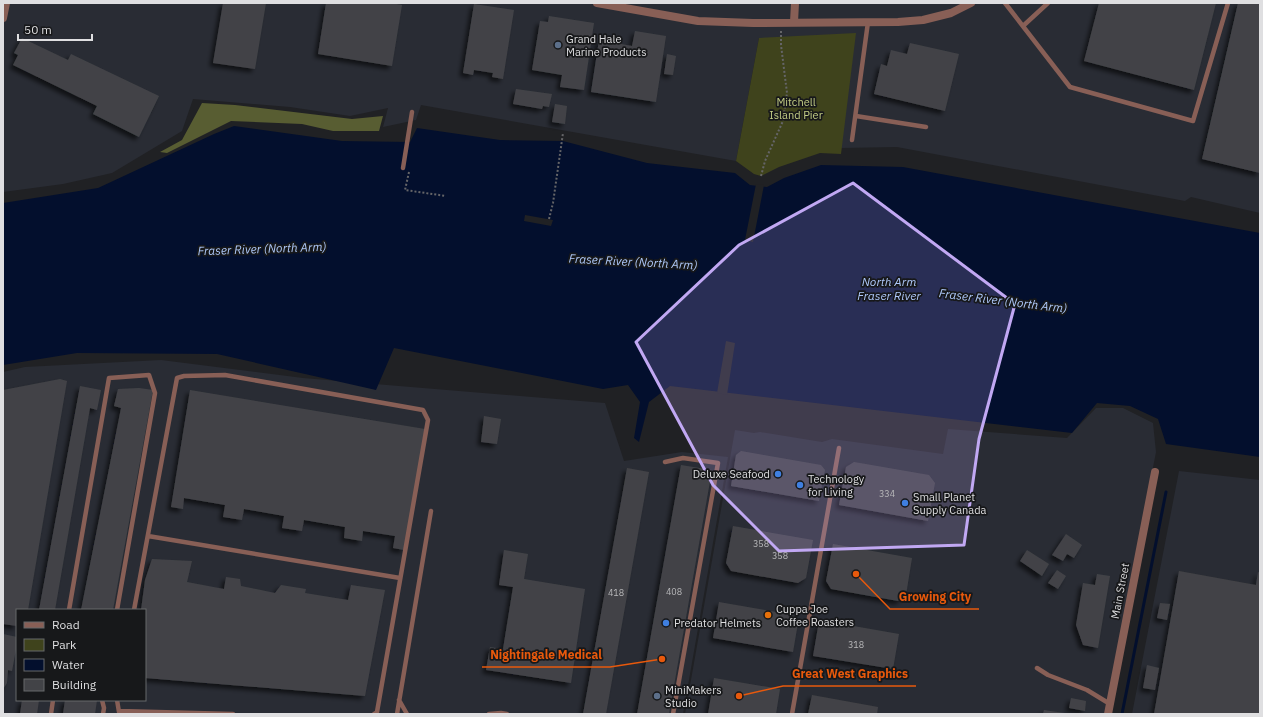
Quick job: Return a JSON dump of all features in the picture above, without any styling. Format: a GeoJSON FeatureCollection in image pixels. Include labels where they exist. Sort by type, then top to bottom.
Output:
{"type":"FeatureCollection","features":[{"type":"Feature","properties":{"kind":"street"},"geometry":{"type":"LineString","coordinates":[[3,18],[6,3]]}},
{"type":"Feature","properties":{"kind":"street"},"geometry":{"type":"LineString","coordinates":[[597,3],[698,21],[725,23],[923,20],[951,13],[971,3]]}},
{"type":"Feature","properties":{"kind":"street"},"geometry":{"type":"LineString","coordinates":[[794,22],[795,3]]}},
{"type":"Feature","properties":{"kind":"street","name":"Main Street"},"geometry":{"type":"LineString","coordinates":[[1108,714],[1155,472]]}},
{"type":"Feature","properties":{"kind":"lane"},"geometry":{"type":"LineString","coordinates":[[1005,3],[1070,87],[1193,121],[1228,3]]}},
{"type":"Feature","properties":{"kind":"lane"},"geometry":{"type":"LineString","coordinates":[[1023,26],[1048,3]]}},
{"type":"Feature","properties":{"kind":"lane"},"geometry":{"type":"LineString","coordinates":[[852,140],[868,22]]}},
{"type":"Feature","properties":{"kind":"lane"},"geometry":{"type":"LineString","coordinates":[[403,168],[412,112]]}},
{"type":"Feature","properties":{"kind":"lane"},"geometry":{"type":"LineString","coordinates":[[856,116],[926,127]]}},
{"type":"Feature","properties":{"kind":"lane"},"geometry":{"type":"LineString","coordinates":[[69,609],[110,378],[149,375],[155,393],[117,609]]}},
{"type":"Feature","properties":{"kind":"lane"},"geometry":{"type":"LineString","coordinates":[[134,609],[177,378],[184,376],[225,375],[423,410],[428,420],[377,712],[374,714]]}},
{"type":"Feature","properties":{"kind":"lane"},"geometry":{"type":"LineString","coordinates":[[792,714],[839,448]]}},
{"type":"Feature","properties":{"kind":"lane"},"geometry":{"type":"LineString","coordinates":[[666,462],[683,458],[718,463],[673,714]]}},
{"type":"Feature","properties":{"kind":"lane"},"geometry":{"type":"LineString","coordinates":[[397,714],[431,511]]}},
{"type":"Feature","properties":{"kind":"lane"},"geometry":{"type":"LineString","coordinates":[[148,536],[400,578]]}},
{"type":"Feature","properties":{"kind":"lane"},"geometry":{"type":"LineString","coordinates":[[1037,668],[1048,675],[1087,690],[1110,704]]}},
{"type":"Feature","properties":{"kind":"lane"},"geometry":{"type":"LineString","coordinates":[[399,700],[407,714]]}},
{"type":"Feature","properties":{"kind":"lane"},"geometry":{"type":"LineString","coordinates":[[51,714],[53,701]]}},
{"type":"Feature","properties":{"kind":"lane"},"geometry":{"type":"LineString","coordinates":[[102,701],[104,714]]}},
{"type":"Feature","properties":{"kind":"lane"},"geometry":{"type":"LineString","coordinates":[[117,701],[119,713],[233,714]]}},
{"type":"Feature","properties":{"kind":"lane"},"geometry":{"type":"LineString","coordinates":[[489,714],[507,714]]}},
{"type":"Feature","properties":{"kind":"path"},"geometry":{"type":"LineString","coordinates":[[761,176],[765,161],[783,121],[787,93],[780,31]]}},
{"type":"Feature","properties":{"kind":"path"},"geometry":{"type":"LineString","coordinates":[[549,219],[564,133]]}},
{"type":"Feature","properties":{"kind":"path"},"geometry":{"type":"LineString","coordinates":[[410,166],[405,190],[446,196]]}},
{"type":"Feature","properties":{"kind":"highlighted area"},"geometry":{"type":"Polygon","coordinates":[[[853,183],[1015,304],[979,439],[964,545],[779,551],[713,485],[636,342],[739,245],[853,183]]]}},
{"type":"Feature","properties":{"kind":"shaded area"},"geometry":{"type":"Polygon","coordinates":[[[3,3],[1260,3],[1260,213],[1191,197],[1185,201],[897,147],[841,148],[759,38],[736,161],[421,105],[416,120],[383,127],[388,108],[350,116],[290,107],[193,99],[182,131],[112,173],[63,184],[3,192],[3,3]]]}},
{"type":"Feature","properties":{"kind":"shaded area"},"geometry":{"type":"Polygon","coordinates":[[[161,360],[303,378],[605,403],[624,461],[682,452],[728,457],[683,714],[3,714],[3,372],[25,367],[161,360]]]}},
{"type":"Feature","properties":{"kind":"shaded area"},"geometry":{"type":"Polygon","coordinates":[[[1096,408],[1123,408],[1153,423],[1156,452],[1105,714],[685,714],[735,430],[754,433],[760,432],[822,442],[832,439],[943,454],[948,429],[1067,438],[1096,408]]]}},
{"type":"Feature","properties":{"kind":"shaded area"},"geometry":{"type":"Polygon","coordinates":[[[1179,471],[1260,480],[1260,714],[1132,714],[1179,471]]]}},
{"type":"Feature","properties":{"kind":"green space","name":"Mitchell Island Pier"},"geometry":{"type":"Polygon","coordinates":[[[856,33],[841,154],[820,153],[779,167],[761,176],[754,174],[736,161],[759,38],[856,33]]]}},
{"type":"Feature","properties":{"kind":"green space"},"geometry":{"type":"Polygon","coordinates":[[[202,103],[235,105],[352,119],[383,116],[379,131],[333,131],[302,124],[231,121],[167,153],[160,152],[182,140],[202,103]]]}},
{"type":"Feature","properties":{"kind":"water","name":"North Arm Fraser River"},"geometry":{"type":"Polygon","coordinates":[[[234,126],[342,141],[410,142],[417,128],[500,140],[563,141],[647,163],[735,173],[750,185],[767,187],[784,178],[821,165],[903,167],[1260,233],[1260,457],[1166,444],[1158,419],[1130,406],[1097,403],[1072,433],[670,386],[649,402],[639,442],[634,438],[640,402],[628,385],[603,389],[394,348],[376,390],[217,354],[77,353],[3,365],[3,203],[98,188],[234,126]]]}},
{"type":"Feature","properties":{"kind":"pier"},"geometry":{"type":"Polygon","coordinates":[[[756,184],[764,185],[753,242],[745,240],[756,184]]]}},
{"type":"Feature","properties":{"kind":"pier"},"geometry":{"type":"Polygon","coordinates":[[[525,215],[553,220],[551,226],[524,221],[525,215]]]}},
{"type":"Feature","properties":{"kind":"pier"},"geometry":{"type":"Polygon","coordinates":[[[726,341],[735,343],[727,395],[717,393],[726,341]]]}},
{"type":"Feature","properties":{"kind":"building"},"geometry":{"type":"Polygon","coordinates":[[[223,3],[266,3],[255,69],[213,63],[223,3]]]}},
{"type":"Feature","properties":{"kind":"building"},"geometry":{"type":"Polygon","coordinates":[[[326,3],[390,3],[402,5],[392,66],[318,54],[326,3]]]}},
{"type":"Feature","properties":{"kind":"building"},"geometry":{"type":"Polygon","coordinates":[[[1099,3],[1216,3],[1194,90],[1084,61],[1099,3]]]}},
{"type":"Feature","properties":{"kind":"building"},"geometry":{"type":"Polygon","coordinates":[[[1238,3],[1260,3],[1260,173],[1202,159],[1238,3]]]}},
{"type":"Feature","properties":{"kind":"building"},"geometry":{"type":"Polygon","coordinates":[[[474,4],[514,10],[503,79],[492,77],[493,73],[474,70],[473,75],[463,73],[474,4]]]}},
{"type":"Feature","properties":{"kind":"building"},"geometry":{"type":"Polygon","coordinates":[[[549,16],[594,23],[584,90],[560,87],[562,75],[532,70],[540,21],[548,22],[549,16]]]}},
{"type":"Feature","properties":{"kind":"building"},"geometry":{"type":"Polygon","coordinates":[[[635,31],[666,36],[656,102],[591,92],[599,40],[632,46],[635,31]]]}},
{"type":"Feature","properties":{"kind":"building"},"geometry":{"type":"Polygon","coordinates":[[[22,38],[68,60],[71,54],[159,96],[139,137],[93,114],[97,106],[13,65],[18,55],[14,53],[22,38]]]}},
{"type":"Feature","properties":{"kind":"building"},"geometry":{"type":"Polygon","coordinates":[[[910,43],[959,54],[945,111],[874,94],[881,64],[887,66],[891,50],[907,54],[910,43]]]}},
{"type":"Feature","properties":{"kind":"building"},"geometry":{"type":"Polygon","coordinates":[[[667,54],[676,56],[673,75],[664,74],[667,54]]]}},
{"type":"Feature","properties":{"kind":"building"},"geometry":{"type":"Polygon","coordinates":[[[516,89],[552,94],[549,107],[543,106],[542,109],[513,104],[516,89]]]}},
{"type":"Feature","properties":{"kind":"building"},"geometry":{"type":"Polygon","coordinates":[[[555,104],[567,106],[565,124],[552,122],[555,104]]]}},
{"type":"Feature","properties":{"kind":"building"},"geometry":{"type":"Polygon","coordinates":[[[60,379],[67,381],[28,609],[16,609],[16,626],[3,624],[3,390],[60,379]]]}},
{"type":"Feature","properties":{"kind":"building"},"geometry":{"type":"Polygon","coordinates":[[[80,386],[101,390],[97,410],[90,408],[55,609],[39,609],[80,386]]]}},
{"type":"Feature","properties":{"kind":"building"},"geometry":{"type":"Polygon","coordinates":[[[139,388],[153,390],[113,609],[81,609],[121,408],[114,406],[118,389],[139,388]]]}},
{"type":"Feature","properties":{"kind":"building"},"geometry":{"type":"Polygon","coordinates":[[[190,390],[425,429],[404,550],[393,548],[395,536],[363,531],[362,541],[344,538],[345,527],[304,520],[302,531],[282,528],[284,516],[244,509],[242,520],[223,517],[225,505],[184,498],[183,509],[171,507],[190,390]]]}},
{"type":"Feature","properties":{"kind":"building"},"geometry":{"type":"Polygon","coordinates":[[[484,416],[501,419],[497,444],[481,442],[484,416]]]}},
{"type":"Feature","properties":{"kind":"building"},"geometry":{"type":"Polygon","coordinates":[[[741,451],[821,465],[825,470],[819,501],[731,486],[736,455],[741,451]]]}},
{"type":"Feature","properties":{"kind":"building"},"geometry":{"type":"Polygon","coordinates":[[[854,462],[929,475],[935,483],[928,521],[839,505],[846,467],[854,462]]]}},
{"type":"Feature","properties":{"kind":"building"},"geometry":{"type":"Polygon","coordinates":[[[681,465],[712,470],[669,714],[637,714],[681,465]]]}},
{"type":"Feature","properties":{"kind":"building"},"geometry":{"type":"Polygon","coordinates":[[[627,468],[649,472],[606,714],[583,714],[627,468]]]}},
{"type":"Feature","properties":{"kind":"building"},"geometry":{"type":"Polygon","coordinates":[[[733,526],[813,540],[806,578],[798,583],[731,571],[726,563],[733,526]]]}},
{"type":"Feature","properties":{"kind":"building"},"geometry":{"type":"Polygon","coordinates":[[[1066,534],[1082,545],[1074,558],[1067,554],[1063,561],[1052,555],[1066,534]]]}},
{"type":"Feature","properties":{"kind":"building"},"geometry":{"type":"Polygon","coordinates":[[[833,544],[912,558],[906,595],[898,601],[831,589],[826,581],[833,544]]]}},
{"type":"Feature","properties":{"kind":"building"},"geometry":{"type":"Polygon","coordinates":[[[504,550],[528,554],[524,579],[585,589],[571,683],[486,670],[490,647],[503,649],[513,587],[499,585],[504,550]]]}},
{"type":"Feature","properties":{"kind":"building"},"geometry":{"type":"Polygon","coordinates":[[[1027,550],[1049,564],[1042,576],[1020,561],[1027,550]]]}},
{"type":"Feature","properties":{"kind":"building"},"geometry":{"type":"Polygon","coordinates":[[[152,559],[192,561],[187,582],[224,589],[226,577],[240,579],[241,586],[275,593],[281,585],[306,589],[305,593],[348,600],[351,585],[385,590],[365,696],[146,678],[146,609],[141,609],[145,580],[152,559]]]}},
{"type":"Feature","properties":{"kind":"building"},"geometry":{"type":"Polygon","coordinates":[[[1057,570],[1066,576],[1058,589],[1048,583],[1057,570]]]}},
{"type":"Feature","properties":{"kind":"building"},"geometry":{"type":"Polygon","coordinates":[[[1179,571],[1256,585],[1258,572],[1260,573],[1260,714],[1154,714],[1179,571]]]}},
{"type":"Feature","properties":{"kind":"building"},"geometry":{"type":"Polygon","coordinates":[[[1097,574],[1110,576],[1098,648],[1083,645],[1076,625],[1083,583],[1095,585],[1097,574]]]}},
{"type":"Feature","properties":{"kind":"building"},"geometry":{"type":"Polygon","coordinates":[[[719,602],[793,615],[798,623],[793,652],[713,638],[719,602]]]}},
{"type":"Feature","properties":{"kind":"building"},"geometry":{"type":"Polygon","coordinates":[[[1160,603],[1170,604],[1167,620],[1157,618],[1160,603]]]}},
{"type":"Feature","properties":{"kind":"building"},"geometry":{"type":"Polygon","coordinates":[[[825,621],[899,634],[893,669],[813,656],[818,627],[825,621]]]}},
{"type":"Feature","properties":{"kind":"building"},"geometry":{"type":"Polygon","coordinates":[[[3,634],[16,637],[16,649],[12,671],[8,670],[7,683],[3,689],[3,634]]]}},
{"type":"Feature","properties":{"kind":"building"},"geometry":{"type":"Polygon","coordinates":[[[1147,665],[1159,668],[1155,690],[1143,688],[1147,665]]]}},
{"type":"Feature","properties":{"kind":"building"},"geometry":{"type":"Polygon","coordinates":[[[714,678],[780,689],[776,714],[708,714],[714,678]]]}},
{"type":"Feature","properties":{"kind":"building"},"geometry":{"type":"Polygon","coordinates":[[[812,695],[878,707],[877,714],[808,714],[812,695]]]}},
{"type":"Feature","properties":{"kind":"building"},"geometry":{"type":"Polygon","coordinates":[[[1071,698],[1086,701],[1085,711],[1069,708],[1071,698]]]}},
{"type":"Feature","properties":{"kind":"building"},"geometry":{"type":"Polygon","coordinates":[[[22,701],[39,701],[37,714],[20,714],[22,701]]]}},
{"type":"Feature","properties":{"kind":"building"},"geometry":{"type":"Polygon","coordinates":[[[65,701],[97,701],[95,714],[63,714],[65,701]]]}},
{"type":"Feature","properties":{"kind":"building"},"geometry":{"type":"Polygon","coordinates":[[[1044,710],[1064,713],[1064,714],[1043,714],[1044,710]]]}},
{"type":"Feature","properties":{"kind":"waterway"},"geometry":{"type":"LineString","coordinates":[[1122,714],[1166,492]]}},
{"type":"Feature","properties":{"kind":"place","name":"Grand Hale Marine Products"},"geometry":{"type":"Point","coordinates":[558,45]}},
{"type":"Feature","properties":{"kind":"place","name":"Deluxe Seafood"},"geometry":{"type":"Point","coordinates":[778,474]}},
{"type":"Feature","properties":{"kind":"place","name":"Technology for Living"},"geometry":{"type":"Point","coordinates":[800,485]}},
{"type":"Feature","properties":{"kind":"place","name":"Small Planet Supply Canada"},"geometry":{"type":"Point","coordinates":[905,503]}},
{"type":"Feature","properties":{"kind":"place","name":"Growing City"},"geometry":{"type":"Point","coordinates":[856,574]}},
{"type":"Feature","properties":{"kind":"place","name":"Cuppa Joe Coffee Roasters"},"geometry":{"type":"Point","coordinates":[768,615]}},
{"type":"Feature","properties":{"kind":"place","name":"Predator Helmets"},"geometry":{"type":"Point","coordinates":[666,623]}},
{"type":"Feature","properties":{"kind":"place","name":"Nightingale Medical"},"geometry":{"type":"Point","coordinates":[662,659]}},
{"type":"Feature","properties":{"kind":"place","name":"MiniMakers Studio"},"geometry":{"type":"Point","coordinates":[657,696]}},
{"type":"Feature","properties":{"kind":"place","name":"Great West Graphics"},"geometry":{"type":"Point","coordinates":[739,696]}},
{"type":"Feature","properties":{"kind":"water label","name":"Fraser River (North Arm)"},"geometry":{"type":"Point","coordinates":[262,249]}},
{"type":"Feature","properties":{"kind":"water label","name":"Fraser River (North Arm)"},"geometry":{"type":"Point","coordinates":[633,262]}},
{"type":"Feature","properties":{"kind":"water label","name":"Fraser River (North Arm)"},"geometry":{"type":"Point","coordinates":[1003,301]}}]}
